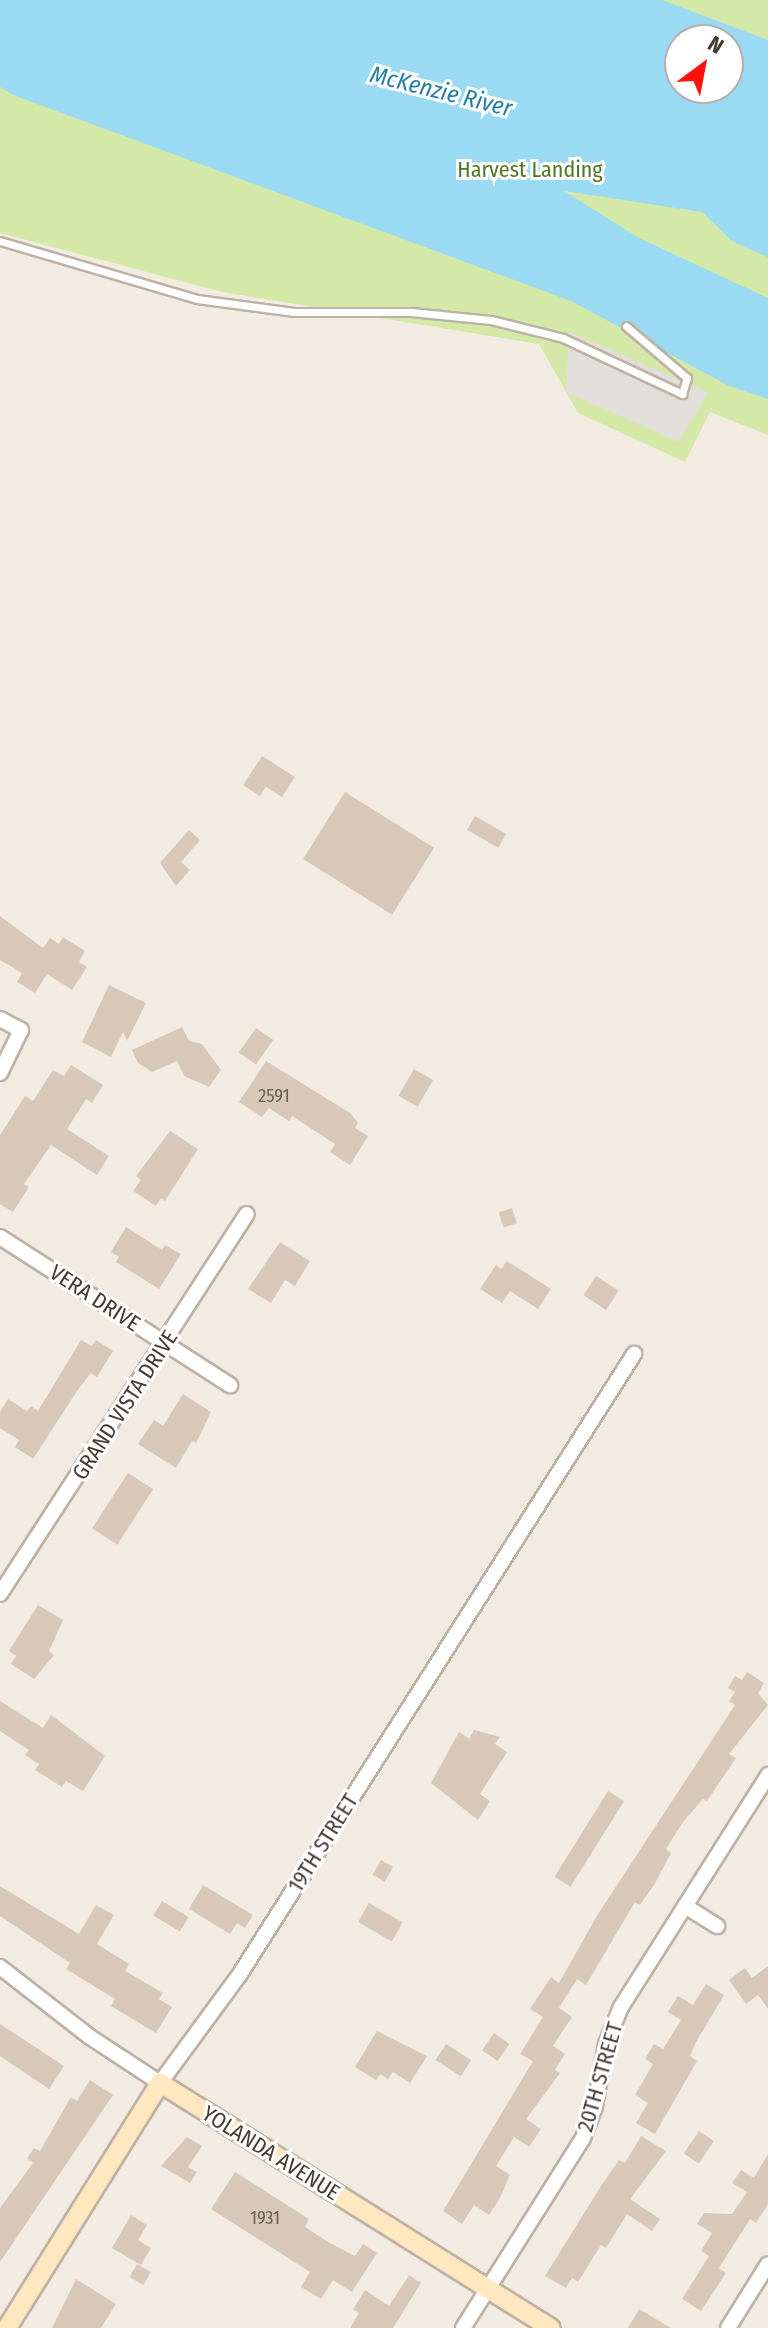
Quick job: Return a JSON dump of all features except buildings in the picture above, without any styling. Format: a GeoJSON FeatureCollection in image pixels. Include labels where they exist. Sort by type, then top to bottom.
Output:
{"type":"FeatureCollection","features":[{"type":"Feature","properties":{"kind":"street"},"geometry":{"type":"LineString","coordinates":[[0,1019],[21,1030],[0,1073]]}},
{"type":"Feature","properties":{"kind":"street","name":"GRAND VISTA DRIVE"},"geometry":{"type":"LineString","coordinates":[[0,1594],[247,1214]]}},
{"type":"Feature","properties":{"kind":"street","name":"VERA DRIVE"},"geometry":{"type":"LineString","coordinates":[[0,1237],[230,1385]]}},
{"type":"Feature","properties":{"kind":"street","name":"19TH STREET"},"geometry":{"type":"LineString","coordinates":[[7,2328],[160,2083],[240,1974],[634,1354]]}},
{"type":"Feature","properties":{"kind":"street","name":"20TH STREET"},"geometry":{"type":"LineString","coordinates":[[463,2328],[583,2138],[595,2106],[606,2044],[621,2007],[768,1775]]}},
{"type":"Feature","properties":{"kind":"street"},"geometry":{"type":"LineString","coordinates":[[685,1906],[717,1926]]}},
{"type":"Feature","properties":{"kind":"street","name":"YOLANDA AVENUE"},"geometry":{"type":"LineString","coordinates":[[0,1967],[90,2037],[160,2083],[550,2328]]}},
{"type":"Feature","properties":{"kind":"street"},"geometry":{"type":"LineString","coordinates":[[728,2328],[768,2264]]}},
{"type":"Feature","properties":{"kind":"lane"},"geometry":{"type":"LineString","coordinates":[[0,241],[197,299],[294,312],[411,312],[491,320],[563,338],[682,394],[687,378],[671,369],[626,326]]}},
{"type":"Feature","properties":{"kind":"green space","name":"Harvest Landing"},"geometry":{"type":"Polygon","coordinates":[[[0,0],[768,0],[768,435],[710,412],[685,462],[578,413],[539,344],[222,292],[0,233],[0,0]]]}},
{"type":"Feature","properties":{"kind":"shaded area"},"geometry":{"type":"Polygon","coordinates":[[[569,332],[708,392],[679,442],[566,392],[569,332]]]}},
{"type":"Feature","properties":{"kind":"water","name":"Harvest Landing"},"geometry":{"type":"Polygon","coordinates":[[[0,0],[662,0],[726,24],[664,24],[664,104],[744,104],[744,31],[768,40],[768,257],[733,242],[702,212],[564,191],[639,238],[768,298],[768,399],[729,386],[571,301],[13,95],[0,87],[0,0]]]}},
{"type":"Feature","properties":{"kind":"water label","name":"McKenzie River"},"geometry":{"type":"Point","coordinates":[441,92]}}]}
